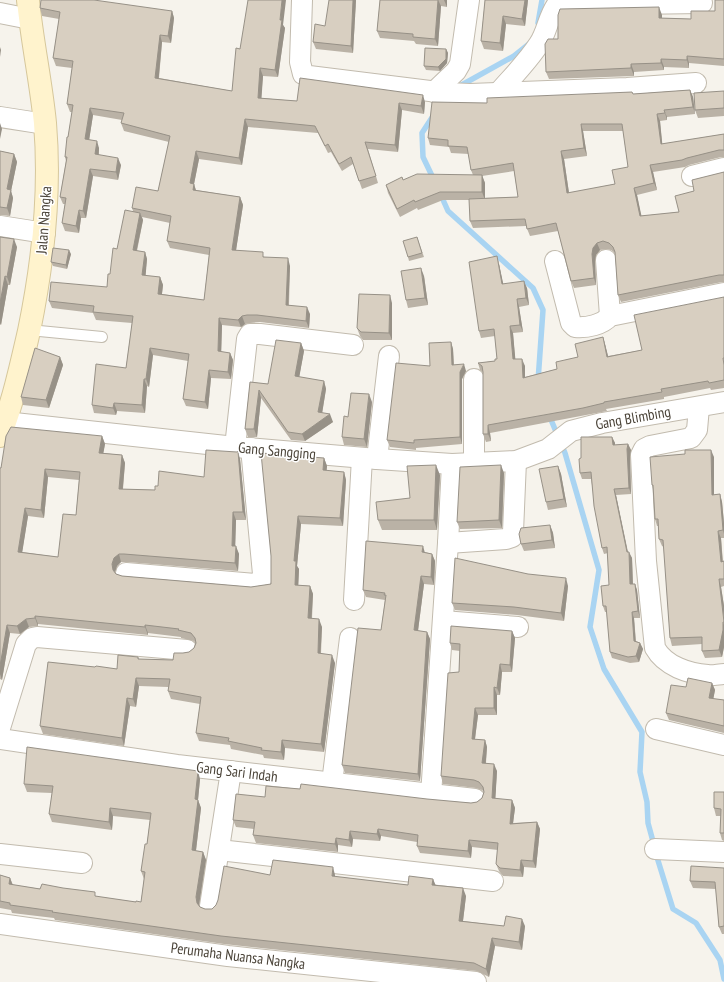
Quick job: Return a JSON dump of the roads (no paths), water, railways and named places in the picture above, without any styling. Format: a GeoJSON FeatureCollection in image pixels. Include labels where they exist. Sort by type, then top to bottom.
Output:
{"type":"FeatureCollection","features":[{"type":"Feature","properties":{"kind":"main road","name":"Jalan Nangka"},"geometry":{"type":"LineString","coordinates":[[3,429],[22,362],[35,304],[45,233],[45,124],[29,10]]}},
{"type":"Feature","properties":{"kind":"street"},"geometry":{"type":"LineString","coordinates":[[302,0],[300,62],[303,74],[440,93],[470,94],[627,88],[696,83]]}},
{"type":"Feature","properties":{"kind":"street"},"geometry":{"type":"LineString","coordinates":[[440,93],[460,64],[469,0]]}},
{"type":"Feature","properties":{"kind":"street"},"geometry":{"type":"LineString","coordinates":[[500,92],[540,43],[556,6],[562,4],[702,3]]}},
{"type":"Feature","properties":{"kind":"street"},"geometry":{"type":"LineString","coordinates":[[0,13],[29,10]]}},
{"type":"Feature","properties":{"kind":"street"},"geometry":{"type":"LineString","coordinates":[[0,117],[45,124]]}},
{"type":"Feature","properties":{"kind":"street"},"geometry":{"type":"LineString","coordinates":[[692,176],[724,168]]}},
{"type":"Feature","properties":{"kind":"street"},"geometry":{"type":"LineString","coordinates":[[0,226],[45,233]]}},
{"type":"Feature","properties":{"kind":"street"},"geometry":{"type":"LineString","coordinates":[[606,260],[610,316]]}},
{"type":"Feature","properties":{"kind":"street"},"geometry":{"type":"LineString","coordinates":[[555,261],[571,323],[578,327],[599,324],[610,316],[724,293]]}},
{"type":"Feature","properties":{"kind":"street"},"geometry":{"type":"LineString","coordinates":[[126,573],[255,584],[261,580],[263,574],[243,448],[247,339],[250,334],[260,334],[353,345]]}},
{"type":"Feature","properties":{"kind":"street"},"geometry":{"type":"LineString","coordinates":[[354,600],[369,459],[389,356]]}},
{"type":"Feature","properties":{"kind":"street"},"geometry":{"type":"LineString","coordinates":[[474,379],[474,463]]}},
{"type":"Feature","properties":{"kind":"street","name":"Gang Blimbing"},"geometry":{"type":"LineString","coordinates":[[548,449],[571,431],[602,423],[724,402]]}},
{"type":"Feature","properties":{"kind":"street"},"geometry":{"type":"LineString","coordinates":[[699,407],[697,430],[691,438],[650,446],[644,449],[641,455],[646,561],[655,648],[658,654],[670,664],[691,672],[709,676],[724,674]]}},
{"type":"Feature","properties":{"kind":"street","name":"Gang Sangging"},"geometry":{"type":"LineString","coordinates":[[3,429],[369,459],[452,464],[516,462],[548,449]]}},
{"type":"Feature","properties":{"kind":"street"},"geometry":{"type":"LineString","coordinates":[[448,543],[506,539],[512,537],[516,462]]}},
{"type":"Feature","properties":{"kind":"street"},"geometry":{"type":"LineString","coordinates":[[431,795],[452,464]]}},
{"type":"Feature","properties":{"kind":"street"},"geometry":{"type":"LineString","coordinates":[[443,621],[518,627]]}},
{"type":"Feature","properties":{"kind":"street"},"geometry":{"type":"LineString","coordinates":[[0,728],[26,644],[32,638],[37,637],[188,650]]}},
{"type":"Feature","properties":{"kind":"street"},"geometry":{"type":"LineString","coordinates":[[332,783],[350,638]]}},
{"type":"Feature","properties":{"kind":"street"},"geometry":{"type":"LineString","coordinates":[[656,729],[724,745]]}},
{"type":"Feature","properties":{"kind":"street","name":"Gang Sari Indah"},"geometry":{"type":"LineString","coordinates":[[0,739],[176,765],[475,799]]}},
{"type":"Feature","properties":{"kind":"street"},"geometry":{"type":"LineString","coordinates":[[210,906],[231,771]]}},
{"type":"Feature","properties":{"kind":"street"},"geometry":{"type":"LineString","coordinates":[[655,849],[724,852]]}},
{"type":"Feature","properties":{"kind":"street"},"geometry":{"type":"LineString","coordinates":[[219,850],[493,881]]}},
{"type":"Feature","properties":{"kind":"street"},"geometry":{"type":"LineString","coordinates":[[0,854],[82,863]]}},
{"type":"Feature","properties":{"kind":"street","name":"Perumaha Nuansa Nangka"},"geometry":{"type":"LineString","coordinates":[[0,924],[228,956],[476,982]]}},
{"type":"Feature","properties":{"kind":"lane"},"geometry":{"type":"LineString","coordinates":[[29,330],[102,337]]}},
{"type":"Feature","properties":{"kind":"waterway"},"geometry":{"type":"LineString","coordinates":[[538,23],[542,0]]}},
{"type":"Feature","properties":{"kind":"waterway"},"geometry":{"type":"LineString","coordinates":[[458,87],[514,56],[529,44]]}},
{"type":"Feature","properties":{"kind":"waterway"},"geometry":{"type":"LineString","coordinates":[[433,116],[422,133],[423,157],[434,180]]}},
{"type":"Feature","properties":{"kind":"waterway"},"geometry":{"type":"LineString","coordinates":[[440,193],[448,211],[533,288],[543,310],[538,381]]}},
{"type":"Feature","properties":{"kind":"waterway"},"geometry":{"type":"LineString","coordinates":[[549,415],[565,453],[599,570],[590,627],[604,669],[642,732],[640,772],[647,802],[648,823],[654,845]]}},
{"type":"Feature","properties":{"kind":"waterway"},"geometry":{"type":"LineString","coordinates":[[656,854],[673,909],[696,923],[720,960],[724,979]]}}]}
